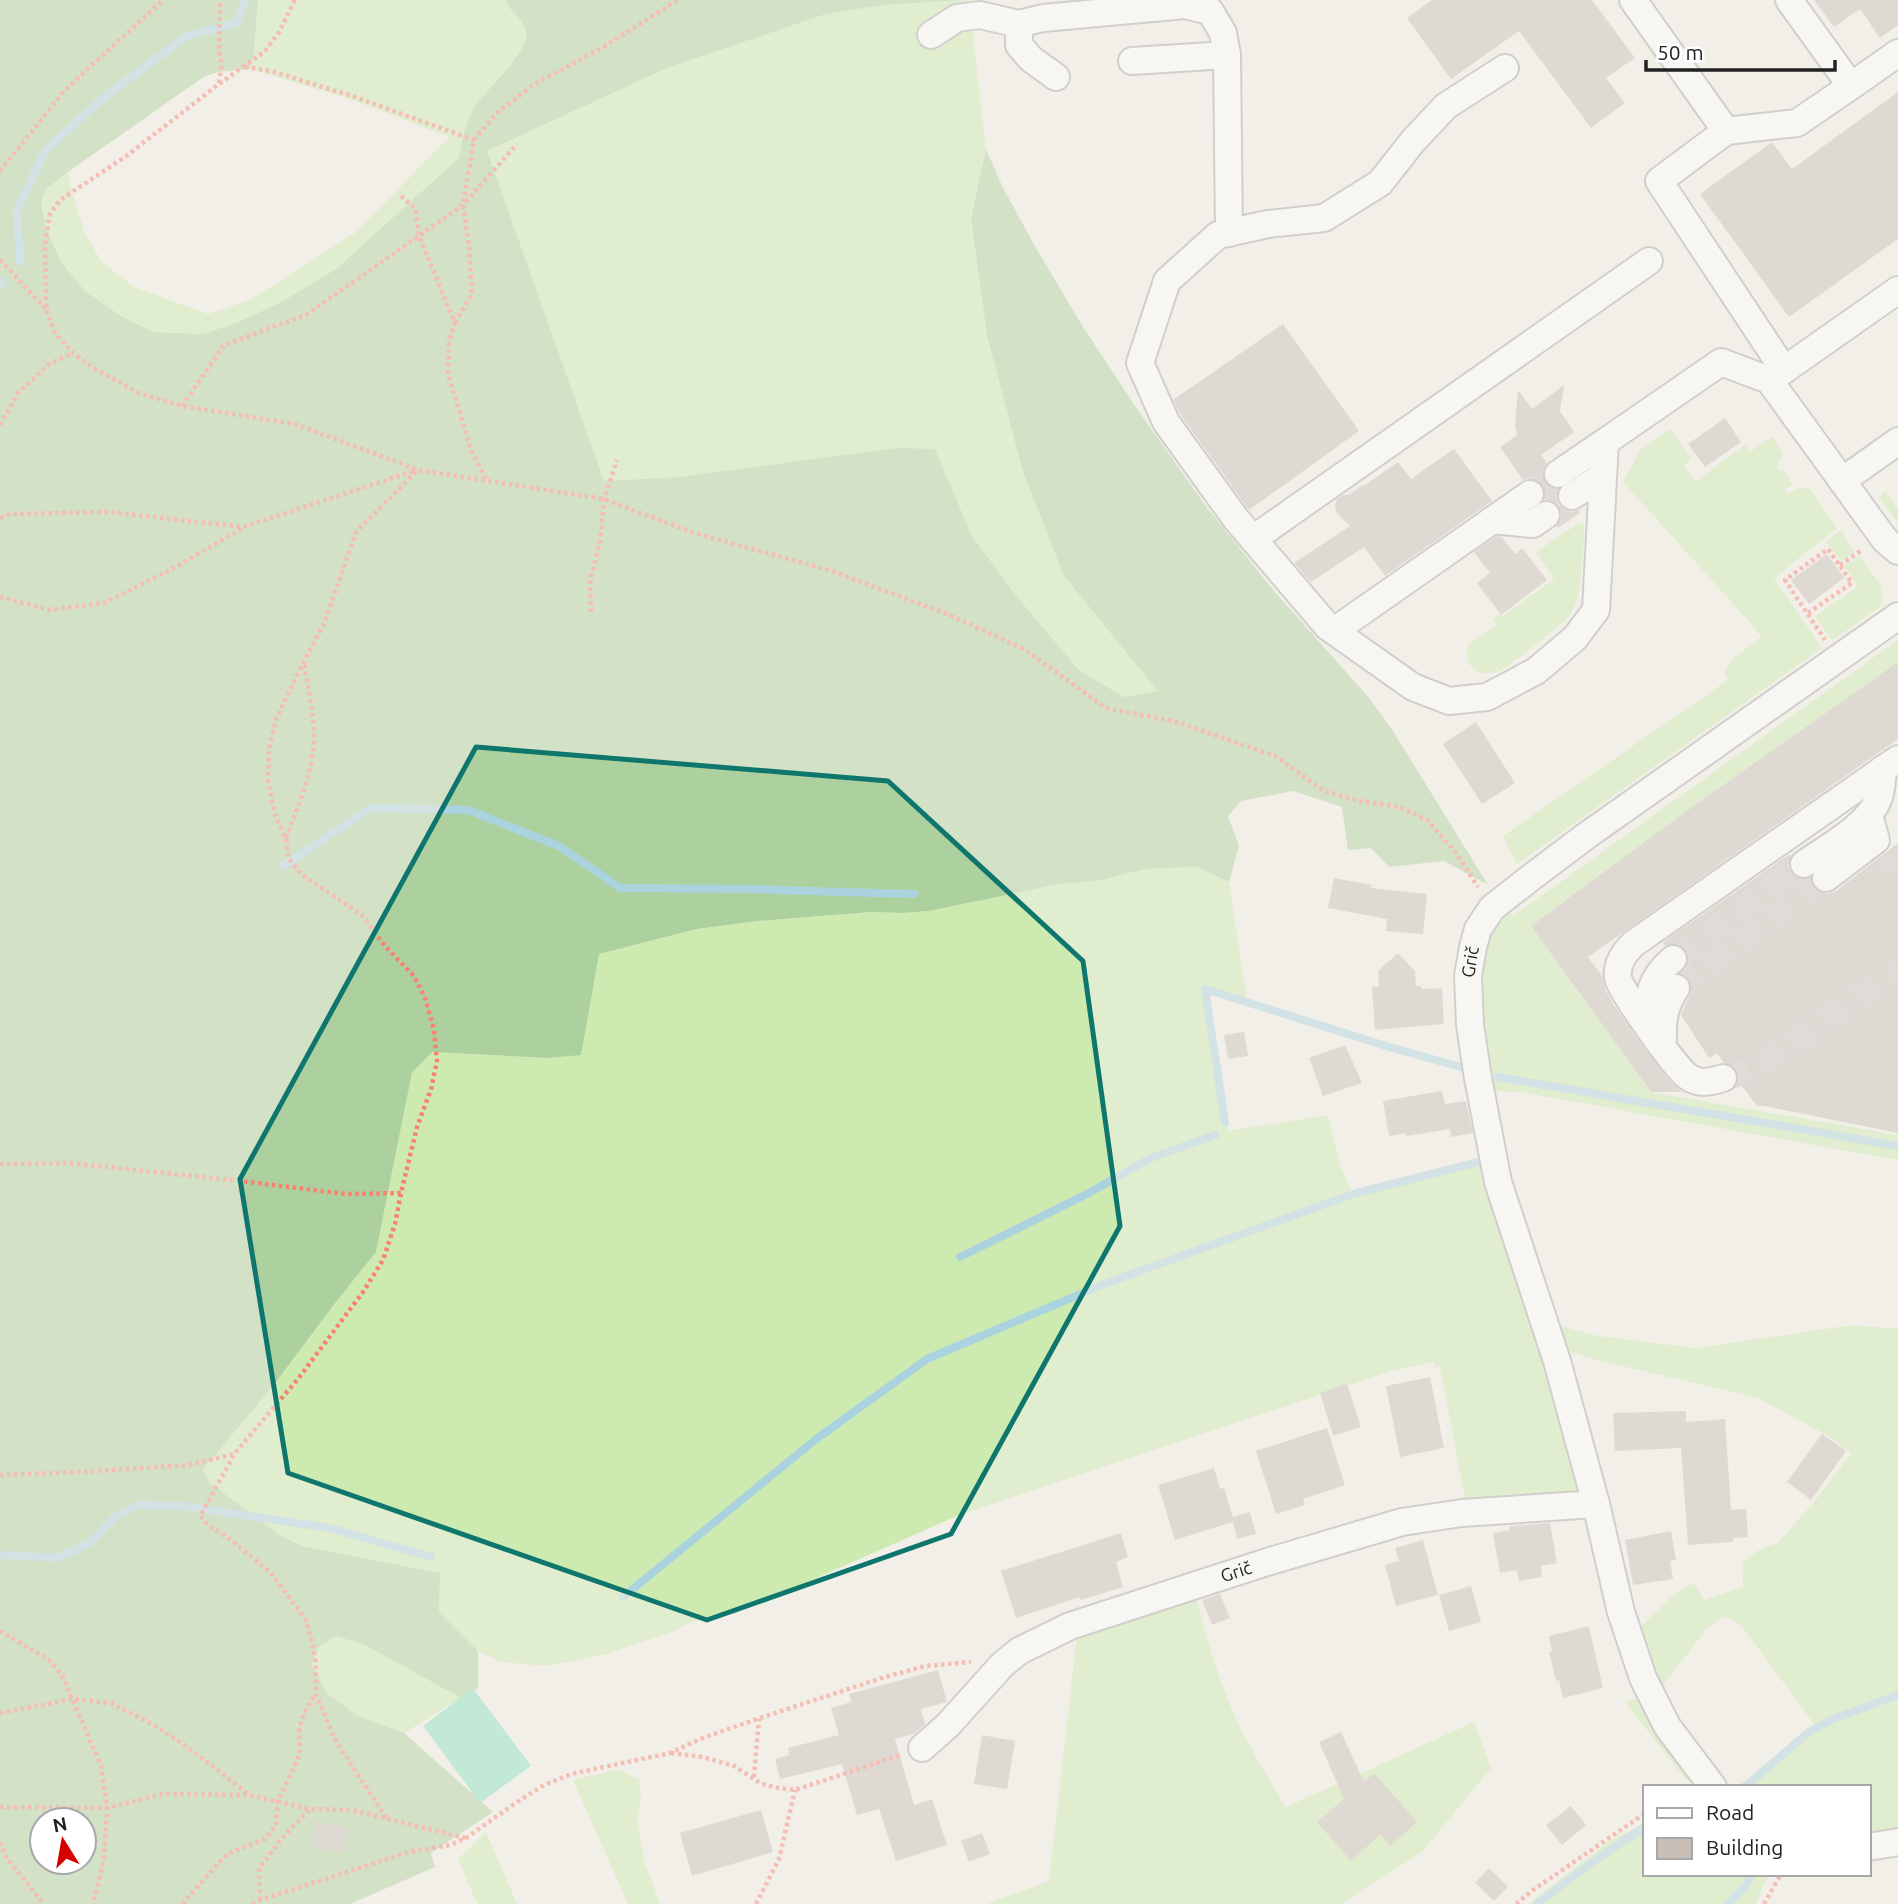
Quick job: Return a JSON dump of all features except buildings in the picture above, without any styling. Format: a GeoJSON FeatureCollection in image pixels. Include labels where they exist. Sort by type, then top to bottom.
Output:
{"type":"FeatureCollection","features":[{"type":"Feature","properties":{"kind":"street"},"geometry":{"type":"LineString","coordinates":[[1633,0],[1726,131]]}},
{"type":"Feature","properties":{"kind":"street"},"geometry":{"type":"LineString","coordinates":[[1788,0],[1851,86]]}},
{"type":"Feature","properties":{"kind":"street"},"geometry":{"type":"LineString","coordinates":[[931,35],[957,18],[980,15],[1019,24],[1043,18],[1185,5],[1210,11],[1223,33],[1227,55],[1229,233]]}},
{"type":"Feature","properties":{"kind":"street"},"geometry":{"type":"LineString","coordinates":[[1019,24],[1019,45],[1031,59],[1056,76]]}},
{"type":"Feature","properties":{"kind":"street"},"geometry":{"type":"LineString","coordinates":[[1898,53],[1797,122],[1726,131],[1659,181],[1842,481],[1885,540],[1898,551]]}},
{"type":"Feature","properties":{"kind":"street"},"geometry":{"type":"LineString","coordinates":[[1132,61],[1227,55]]}},
{"type":"Feature","properties":{"kind":"street"},"geometry":{"type":"LineString","coordinates":[[1505,68],[1446,106],[1413,141],[1380,183],[1324,218],[1268,224],[1218,235],[1167,281],[1140,363],[1166,422],[1236,519],[1328,627],[1413,687],[1449,701],[1487,697],[1536,671],[1575,638],[1596,610],[1605,442]]}},
{"type":"Feature","properties":{"kind":"street"},"geometry":{"type":"LineString","coordinates":[[1253,539],[1649,261]]}},
{"type":"Feature","properties":{"kind":"street"},"geometry":{"type":"LineString","coordinates":[[1558,474],[1721,362],[1776,375],[1898,290]]}},
{"type":"Feature","properties":{"kind":"street"},"geometry":{"type":"LineString","coordinates":[[1842,481],[1898,441]]}},
{"type":"Feature","properties":{"kind":"street"},"geometry":{"type":"LineString","coordinates":[[1572,496],[1603,475]]}},
{"type":"Feature","properties":{"kind":"street"},"geometry":{"type":"LineString","coordinates":[[1334,631],[1492,520],[1538,505]]}},
{"type":"Feature","properties":{"kind":"street","name":"Grič"},"geometry":{"type":"LineString","coordinates":[[1711,1785],[1667,1726],[1643,1678],[1621,1612],[1596,1504],[1557,1361],[1498,1182],[1471,1025],[1468,976],[1472,947],[1478,929],[1492,908],[1586,836],[1898,616]]}},
{"type":"Feature","properties":{"kind":"street"},"geometry":{"type":"LineString","coordinates":[[1869,815],[1882,848],[1815,871],[1869,815],[1891,764]]}},
{"type":"Feature","properties":{"kind":"street"},"geometry":{"type":"LineString","coordinates":[[1723,1079],[1704,1083],[1688,1077],[1667,1054],[1622,991],[1618,979],[1623,954],[1633,944],[1891,764]]}},
{"type":"Feature","properties":{"kind":"street"},"geometry":{"type":"LineString","coordinates":[[1648,1025],[1648,1003],[1655,979],[1673,959]]}},
{"type":"Feature","properties":{"kind":"street"},"geometry":{"type":"LineString","coordinates":[[1667,1054],[1663,1037],[1663,1013],[1676,988]]}},
{"type":"Feature","properties":{"kind":"street","name":"Grič"},"geometry":{"type":"LineString","coordinates":[[922,1748],[948,1725],[1002,1665],[1019,1651],[1070,1626],[1267,1562],[1402,1522],[1462,1513],[1596,1504]]}},
{"type":"Feature","properties":{"kind":"street"},"geometry":{"type":"LineString","coordinates":[[1870,1847],[1898,1842]]}},
{"type":"Feature","properties":{"kind":"path"},"geometry":{"type":"LineString","coordinates":[[0,171],[65,90],[163,0]]}},
{"type":"Feature","properties":{"kind":"path"},"geometry":{"type":"LineString","coordinates":[[219,84],[222,65],[219,52],[220,0]]}},
{"type":"Feature","properties":{"kind":"path"},"geometry":{"type":"LineString","coordinates":[[295,0],[278,34],[265,51],[125,157],[61,200],[50,214],[45,244],[46,309],[55,332],[73,353],[92,367],[139,393],[182,406],[295,424],[418,470],[604,499],[691,532],[832,571],[952,616],[1024,649],[1106,708],[1175,722],[1275,756],[1324,791],[1360,801],[1399,807],[1427,820],[1456,853],[1492,908]]}},
{"type":"Feature","properties":{"kind":"path"},"geometry":{"type":"LineString","coordinates":[[486,479],[472,452],[448,375],[449,341],[455,323],[472,294],[463,205],[474,140],[499,111],[535,84],[605,47],[678,0]]}},
{"type":"Feature","properties":{"kind":"path"},"geometry":{"type":"LineString","coordinates":[[244,67],[271,71],[341,92],[474,140]]}},
{"type":"Feature","properties":{"kind":"path"},"geometry":{"type":"LineString","coordinates":[[182,406],[224,345],[306,314],[463,205],[517,144]]}},
{"type":"Feature","properties":{"kind":"path"},"geometry":{"type":"LineString","coordinates":[[401,196],[415,208],[419,236],[455,323]]}},
{"type":"Feature","properties":{"kind":"path"},"geometry":{"type":"LineString","coordinates":[[0,260],[46,309]]}},
{"type":"Feature","properties":{"kind":"path"},"geometry":{"type":"LineString","coordinates":[[0,425],[18,393],[49,364],[73,353]]}},
{"type":"Feature","properties":{"kind":"path"},"geometry":{"type":"LineString","coordinates":[[591,612],[590,581],[600,542],[604,499],[617,460]]}},
{"type":"Feature","properties":{"kind":"path"},"geometry":{"type":"LineString","coordinates":[[0,597],[50,610],[103,603],[174,568],[243,527],[418,470]]}},
{"type":"Feature","properties":{"kind":"path"},"geometry":{"type":"LineString","coordinates":[[386,1818],[334,1738],[316,1694],[314,1650],[306,1620],[270,1572],[200,1516],[235,1453],[298,1379],[363,1292],[383,1260],[395,1224],[417,1127],[431,1089],[437,1061],[434,1030],[425,998],[414,976],[385,946],[361,914],[302,875],[288,857],[286,839],[275,814],[268,780],[269,749],[276,719],[324,624],[356,533],[418,470]]}},
{"type":"Feature","properties":{"kind":"path"},"geometry":{"type":"LineString","coordinates":[[0,518],[10,514],[109,512],[243,527]]}},
{"type":"Feature","properties":{"kind":"path"},"geometry":{"type":"LineString","coordinates":[[1828,549],[1852,583],[1808,613],[1784,580],[1828,549]]}},
{"type":"Feature","properties":{"kind":"path"},"geometry":{"type":"LineString","coordinates":[[286,839],[307,784],[314,739],[311,702],[303,661]]}},
{"type":"Feature","properties":{"kind":"path"},"geometry":{"type":"LineString","coordinates":[[0,1164],[69,1163],[346,1194],[401,1193]]}},
{"type":"Feature","properties":{"kind":"path"},"geometry":{"type":"LineString","coordinates":[[0,1475],[189,1465],[235,1453]]}},
{"type":"Feature","properties":{"kind":"path"},"geometry":{"type":"LineString","coordinates":[[0,1632],[49,1660],[62,1675],[101,1766],[107,1808],[104,1859],[93,1904]]}},
{"type":"Feature","properties":{"kind":"path"},"geometry":{"type":"LineString","coordinates":[[252,1904],[398,1856],[450,1845],[466,1838],[517,1802],[553,1781],[572,1774],[670,1753],[816,1698],[926,1666],[975,1661],[1002,1665]]}},
{"type":"Feature","properties":{"kind":"path"},"geometry":{"type":"LineString","coordinates":[[182,1904],[227,1854],[265,1839],[276,1825],[278,1801],[300,1754],[299,1728],[306,1709],[316,1694]]}},
{"type":"Feature","properties":{"kind":"path"},"geometry":{"type":"LineString","coordinates":[[0,1713],[73,1699],[111,1703],[154,1725],[186,1746],[249,1795]]}},
{"type":"Feature","properties":{"kind":"path"},"geometry":{"type":"LineString","coordinates":[[754,1777],[760,1718]]}},
{"type":"Feature","properties":{"kind":"path"},"geometry":{"type":"LineString","coordinates":[[670,1753],[703,1757],[734,1766],[762,1784],[794,1790],[922,1748]]}},
{"type":"Feature","properties":{"kind":"path"},"geometry":{"type":"LineString","coordinates":[[756,1904],[779,1859],[794,1790]]}},
{"type":"Feature","properties":{"kind":"path"},"geometry":{"type":"LineString","coordinates":[[0,1807],[107,1808],[162,1794],[249,1795],[310,1808],[352,1810],[466,1838]]}},
{"type":"Feature","properties":{"kind":"path"},"geometry":{"type":"LineString","coordinates":[[260,1900],[259,1869],[281,1839],[310,1808]]}},
{"type":"Feature","properties":{"kind":"path"},"geometry":{"type":"LineString","coordinates":[[1516,1904],[1643,1815]]}},
{"type":"Feature","properties":{"kind":"path"},"geometry":{"type":"LineString","coordinates":[[0,1842],[6,1857],[44,1904]]}},
{"type":"Feature","properties":{"kind":"path"},"geometry":{"type":"LineString","coordinates":[[1764,1904],[1780,1876]]}},
{"type":"Feature","properties":{"kind":"highlighted area"},"geometry":{"type":"Polygon","coordinates":[[[476,747],[888,781],[1083,961],[1120,1226],[951,1534],[707,1620],[288,1473],[240,1179],[476,747]]]}},
{"type":"Feature","properties":{"kind":"green space"},"geometry":{"type":"Polygon","coordinates":[[[0,0],[258,0],[254,53],[250,69],[205,76],[68,172],[45,190],[41,203],[47,230],[61,262],[85,291],[121,316],[154,332],[203,334],[241,321],[283,301],[336,269],[459,158],[469,116],[514,61],[525,40],[524,26],[506,0],[964,0],[884,5],[826,14],[667,68],[487,151],[604,481],[680,477],[897,448],[935,449],[972,536],[1018,598],[1079,670],[1124,697],[1158,691],[1064,576],[1023,472],[987,336],[971,218],[986,149],[1003,188],[1036,248],[1083,327],[1135,406],[1205,505],[1274,591],[1369,698],[1393,731],[1488,885],[1444,861],[1389,867],[1371,848],[1348,850],[1342,807],[1293,791],[1241,801],[1228,816],[1239,846],[1229,882],[1197,867],[1146,869],[1097,881],[1060,884],[929,911],[871,912],[697,929],[599,954],[581,1055],[548,1058],[432,1052],[412,1073],[376,1252],[270,1390],[203,1469],[209,1482],[278,1534],[302,1546],[440,1573],[439,1612],[478,1651],[478,1688],[461,1698],[367,1646],[336,1636],[319,1647],[311,1664],[328,1694],[358,1716],[404,1733],[493,1812],[431,1853],[435,1867],[350,1904],[0,1904],[0,0]]]}},
{"type":"Feature","properties":{"kind":"green space"},"geometry":{"type":"Polygon","coordinates":[[[258,0],[506,0],[524,26],[525,40],[514,61],[469,116],[460,158],[336,269],[283,301],[241,321],[203,334],[154,332],[121,316],[85,291],[61,262],[47,230],[41,203],[45,190],[68,172],[84,231],[101,261],[134,287],[208,314],[250,300],[356,232],[449,137],[344,97],[250,69],[254,53],[258,0]]]}},
{"type":"Feature","properties":{"kind":"green space"},"geometry":{"type":"Polygon","coordinates":[[[969,0],[986,149],[971,218],[987,336],[1023,472],[1064,576],[1159,691],[1124,697],[1079,670],[1018,598],[972,536],[935,449],[680,477],[604,481],[486,151],[667,68],[826,14],[884,5],[969,0]]]}},
{"type":"Feature","properties":{"kind":"green space"},"geometry":{"type":"Polygon","coordinates":[[[1670,429],[1692,459],[1684,465],[1695,482],[1745,445],[1750,452],[1773,436],[1783,455],[1777,467],[1783,470],[1793,485],[1786,489],[1786,492],[1801,487],[1811,490],[1837,528],[1774,578],[1822,648],[1517,864],[1503,836],[1728,680],[1724,672],[1734,658],[1762,636],[1623,482],[1641,449],[1670,429]]]}},
{"type":"Feature","properties":{"kind":"green space"},"geometry":{"type":"Polygon","coordinates":[[[1885,491],[1898,510],[1898,523],[1879,498],[1885,491]]]}},
{"type":"Feature","properties":{"kind":"green space"},"geometry":{"type":"Polygon","coordinates":[[[1579,523],[1584,524],[1582,570],[1578,596],[1571,614],[1499,671],[1476,671],[1468,660],[1469,644],[1496,625],[1493,619],[1500,614],[1502,617],[1554,579],[1536,552],[1579,523]]]}},
{"type":"Feature","properties":{"kind":"green space"},"geometry":{"type":"Polygon","coordinates":[[[1841,530],[1855,552],[1841,561],[1826,541],[1841,530]]]}},
{"type":"Feature","properties":{"kind":"green space"},"geometry":{"type":"Polygon","coordinates":[[[1859,556],[1880,584],[1883,601],[1878,608],[1832,641],[1815,616],[1858,586],[1844,566],[1859,556]]]}},
{"type":"Feature","properties":{"kind":"green space"},"geometry":{"type":"Polygon","coordinates":[[[1898,640],[1898,662],[1685,812],[1531,926],[1651,1092],[1898,1135],[1898,1160],[1520,1092],[1488,1091],[1476,970],[1493,923],[1507,910],[1512,916],[1541,896],[1898,640]]]}},
{"type":"Feature","properties":{"kind":"green space"},"geometry":{"type":"Polygon","coordinates":[[[1197,867],[1229,882],[1247,1000],[1209,994],[1228,1131],[1328,1115],[1341,1167],[1353,1194],[1488,1164],[1580,1490],[1576,1496],[1466,1505],[1440,1367],[1435,1367],[1434,1362],[1395,1370],[957,1516],[735,1614],[729,1612],[694,1621],[670,1633],[606,1654],[548,1666],[500,1662],[478,1651],[439,1612],[440,1573],[302,1546],[278,1534],[209,1482],[203,1469],[270,1390],[376,1252],[412,1073],[432,1052],[548,1058],[599,954],[697,929],[871,912],[929,911],[1060,884],[1097,881],[1146,869],[1197,867]]]}},
{"type":"Feature","properties":{"kind":"green space"},"geometry":{"type":"Polygon","coordinates":[[[1553,1324],[1598,1336],[1696,1348],[1852,1325],[1898,1329],[1898,1837],[1870,1841],[1870,1785],[1739,1785],[1814,1724],[1741,1625],[1722,1616],[1705,1631],[1657,1693],[1638,1629],[1678,1591],[1694,1583],[1704,1600],[1743,1587],[1742,1562],[1762,1548],[1778,1543],[1852,1453],[1824,1434],[1758,1398],[1597,1360],[1562,1349],[1553,1324]]]}},
{"type":"Feature","properties":{"kind":"green space"},"geometry":{"type":"Polygon","coordinates":[[[1195,1595],[1226,1695],[1251,1748],[1286,1807],[1474,1722],[1491,1768],[1422,1852],[1341,1904],[987,1904],[1049,1881],[1077,1635],[1195,1595]]]}},
{"type":"Feature","properties":{"kind":"green space"},"geometry":{"type":"Polygon","coordinates":[[[336,1636],[367,1646],[461,1698],[404,1733],[358,1716],[328,1694],[311,1664],[319,1647],[336,1636]]]}},
{"type":"Feature","properties":{"kind":"green space"},"geometry":{"type":"Polygon","coordinates":[[[473,1688],[531,1766],[480,1803],[423,1726],[473,1688]]]}},
{"type":"Feature","properties":{"kind":"green space"},"geometry":{"type":"Polygon","coordinates":[[[1640,1698],[1695,1774],[1687,1781],[1625,1702],[1640,1698]]]}},
{"type":"Feature","properties":{"kind":"green space"},"geometry":{"type":"Polygon","coordinates":[[[619,1769],[639,1780],[641,1800],[637,1819],[645,1863],[660,1904],[628,1904],[573,1780],[619,1769]]]}},
{"type":"Feature","properties":{"kind":"green space"},"geometry":{"type":"Polygon","coordinates":[[[1643,1824],[1643,1876],[1768,1876],[1756,1904],[1528,1904],[1608,1842],[1643,1824]]]}},
{"type":"Feature","properties":{"kind":"green space"},"geometry":{"type":"Polygon","coordinates":[[[486,1832],[517,1904],[477,1904],[458,1859],[486,1832]]]}},
{"type":"Feature","properties":{"kind":"waterway"},"geometry":{"type":"LineString","coordinates":[[20,262],[17,209],[45,151],[104,97],[187,36],[237,23],[245,0]]}},
{"type":"Feature","properties":{"kind":"waterway"},"geometry":{"type":"LineString","coordinates":[[0,286],[3,282]]}},
{"type":"Feature","properties":{"kind":"waterway"},"geometry":{"type":"LineString","coordinates":[[283,866],[371,808],[468,810],[559,846],[620,888],[914,894]]}},
{"type":"Feature","properties":{"kind":"waterway"},"geometry":{"type":"LineString","coordinates":[[1225,1122],[1205,989],[1464,1068]]}},
{"type":"Feature","properties":{"kind":"waterway"},"geometry":{"type":"LineString","coordinates":[[1498,1077],[1898,1146]]}},
{"type":"Feature","properties":{"kind":"waterway"},"geometry":{"type":"LineString","coordinates":[[960,1257],[1087,1194],[1151,1158],[1215,1135]]}},
{"type":"Feature","properties":{"kind":"waterway"},"geometry":{"type":"LineString","coordinates":[[623,1597],[815,1440],[927,1359],[1104,1284],[1353,1194],[1482,1161]]}},
{"type":"Feature","properties":{"kind":"waterway"},"geometry":{"type":"LineString","coordinates":[[0,1555],[57,1558],[90,1543],[116,1516],[139,1505],[182,1506],[330,1528],[431,1557]]}},
{"type":"Feature","properties":{"kind":"waterway"},"geometry":{"type":"LineString","coordinates":[[1747,1785],[1809,1732],[1833,1719],[1898,1695]]}},
{"type":"Feature","properties":{"kind":"waterway"},"geometry":{"type":"LineString","coordinates":[[1537,1904],[1643,1829]]}},
{"type":"Feature","properties":{"kind":"waterway"},"geometry":{"type":"LineString","coordinates":[[1728,1904],[1751,1876]]}},
{"type":"Feature","properties":{"kind":"tunnel"},"geometry":{"type":"LineString","coordinates":[[1530,494],[1558,474]]}},
{"type":"Feature","properties":{"kind":"tunnel"},"geometry":{"type":"LineString","coordinates":[[1888,856],[1898,869]]}},
{"type":"Feature","properties":{"kind":"tunnel"},"geometry":{"type":"LineString","coordinates":[[1673,959],[1804,864]]}},
{"type":"Feature","properties":{"kind":"tunnel"},"geometry":{"type":"LineString","coordinates":[[1676,988],[1826,878]]}},
{"type":"Feature","properties":{"kind":"tunnel"},"geometry":{"type":"LineString","coordinates":[[1723,1078],[1753,1070],[1898,970]]}}]}
